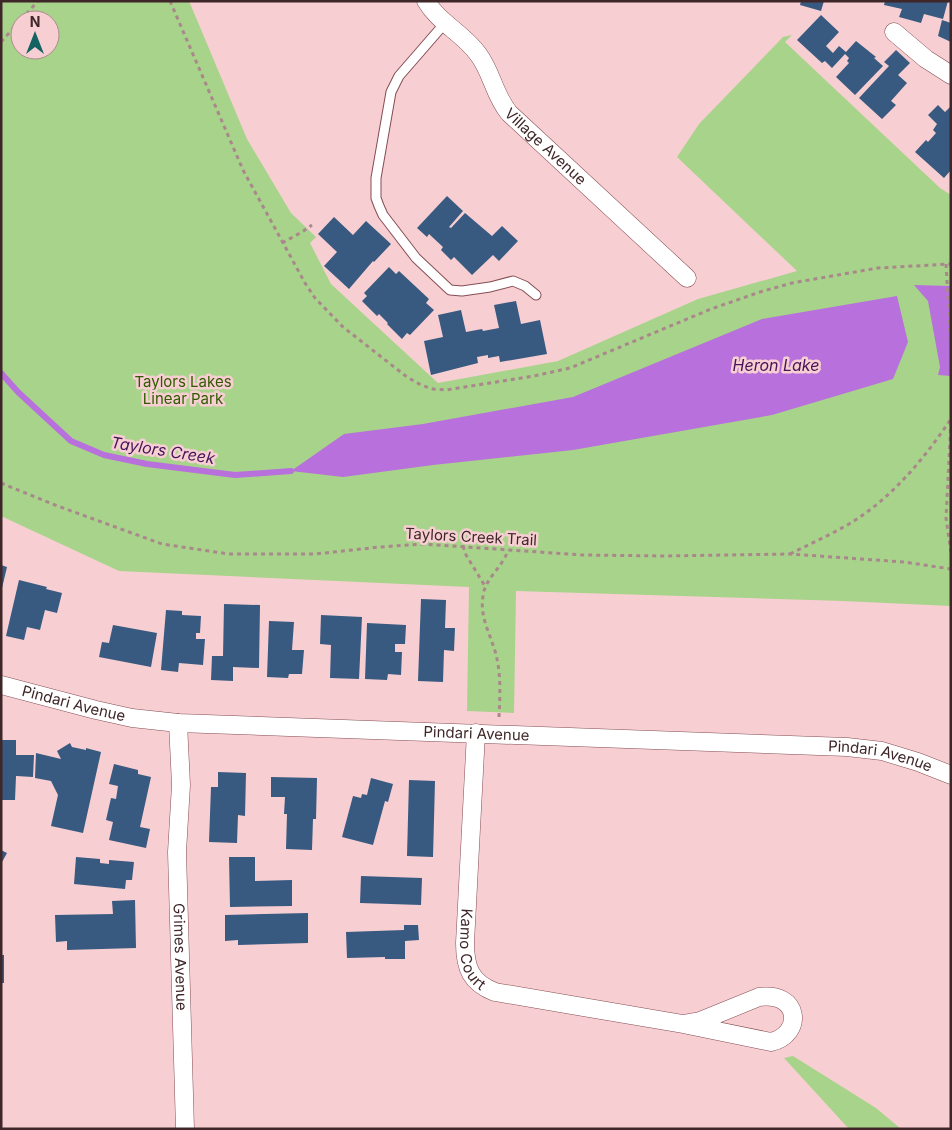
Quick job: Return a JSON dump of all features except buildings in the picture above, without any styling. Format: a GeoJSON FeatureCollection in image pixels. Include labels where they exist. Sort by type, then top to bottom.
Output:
{"type":"FeatureCollection","features":[{"type":"Feature","properties":{"kind":"street","name":"Village Avenue"},"geometry":{"type":"LineString","coordinates":[[426,1],[430,8],[470,43],[477,52],[488,70],[500,100],[509,113],[687,278]]}},
{"type":"Feature","properties":{"kind":"street"},"geometry":{"type":"LineString","coordinates":[[894,32],[926,59],[951,75]]}},
{"type":"Feature","properties":{"kind":"street","name":"Pindari Avenue"},"geometry":{"type":"LineString","coordinates":[[1,686],[132,718],[186,723],[847,747],[882,751],[951,775]]}},
{"type":"Feature","properties":{"kind":"street","name":"Grimes Avenue"},"geometry":{"type":"LineString","coordinates":[[185,1129],[177,852],[186,723]]}},
{"type":"Feature","properties":{"kind":"street","name":"Kamo Court"},"geometry":{"type":"LineString","coordinates":[[476,733],[465,943],[465,958],[473,977],[486,989],[495,992],[683,1024],[771,1042],[786,1036],[793,1022],[793,1013],[785,1000],[768,996],[700,1021],[683,1024]]}},
{"type":"Feature","properties":{"kind":"lane"},"geometry":{"type":"LineString","coordinates":[[445,23],[399,76],[391,92],[376,178],[378,206],[416,258],[450,290],[462,291],[490,287],[513,281],[525,286],[536,295]]}},
{"type":"Feature","properties":{"kind":"path"},"geometry":{"type":"LineString","coordinates":[[1,42],[10,33]]}},
{"type":"Feature","properties":{"kind":"path"},"geometry":{"type":"LineString","coordinates":[[282,243],[312,225]]}},
{"type":"Feature","properties":{"kind":"path"},"geometry":{"type":"LineString","coordinates":[[946,264],[951,352]]}},
{"type":"Feature","properties":{"kind":"path"},"geometry":{"type":"LineString","coordinates":[[951,420],[946,518],[951,553]]}},
{"type":"Feature","properties":{"kind":"path"},"geometry":{"type":"LineString","coordinates":[[790,554],[850,523],[879,501],[925,455],[951,420]]}},
{"type":"Feature","properties":{"kind":"path","name":"Taylors Creek Trail"},"geometry":{"type":"LineString","coordinates":[[1,483],[162,544],[229,554],[315,554],[403,545],[463,546],[582,555],[790,554],[904,562],[951,569]]}},
{"type":"Feature","properties":{"kind":"path"},"geometry":{"type":"LineString","coordinates":[[463,546],[466,555],[485,586]]}},
{"type":"Feature","properties":{"kind":"path"},"geometry":{"type":"LineString","coordinates":[[499,735],[499,672],[494,649],[483,616],[482,596],[485,586],[508,550]]}},
{"type":"Feature","properties":{"kind":"green space","name":"Taylors Lakes Linear Park"},"geometry":{"type":"Polygon","coordinates":[[[1,1],[189,1],[247,139],[291,213],[316,237],[310,243],[331,284],[438,383],[558,361],[698,299],[797,271],[677,157],[699,124],[783,37],[792,35],[785,42],[940,188],[951,195],[951,606],[516,591],[514,713],[467,711],[469,587],[119,571],[1,516],[1,1]]]}},
{"type":"Feature","properties":{"kind":"green space"},"geometry":{"type":"Polygon","coordinates":[[[793,1056],[876,1108],[901,1129],[849,1129],[784,1058],[793,1056]]]}},
{"type":"Feature","properties":{"kind":"water"},"geometry":{"type":"Polygon","coordinates":[[[914,285],[951,286],[951,376],[938,375],[940,367],[928,301],[914,285]]]}},
{"type":"Feature","properties":{"kind":"water","name":"Heron Lake"},"geometry":{"type":"Polygon","coordinates":[[[897,296],[908,342],[893,379],[772,415],[573,450],[343,477],[291,471],[344,434],[423,424],[573,397],[762,319],[897,296]]]}},
{"type":"Feature","properties":{"kind":"waterway","name":"Taylors Creek"},"geometry":{"type":"LineString","coordinates":[[1,373],[18,392],[71,441],[104,455],[147,464],[235,475],[291,471]]}}]}
